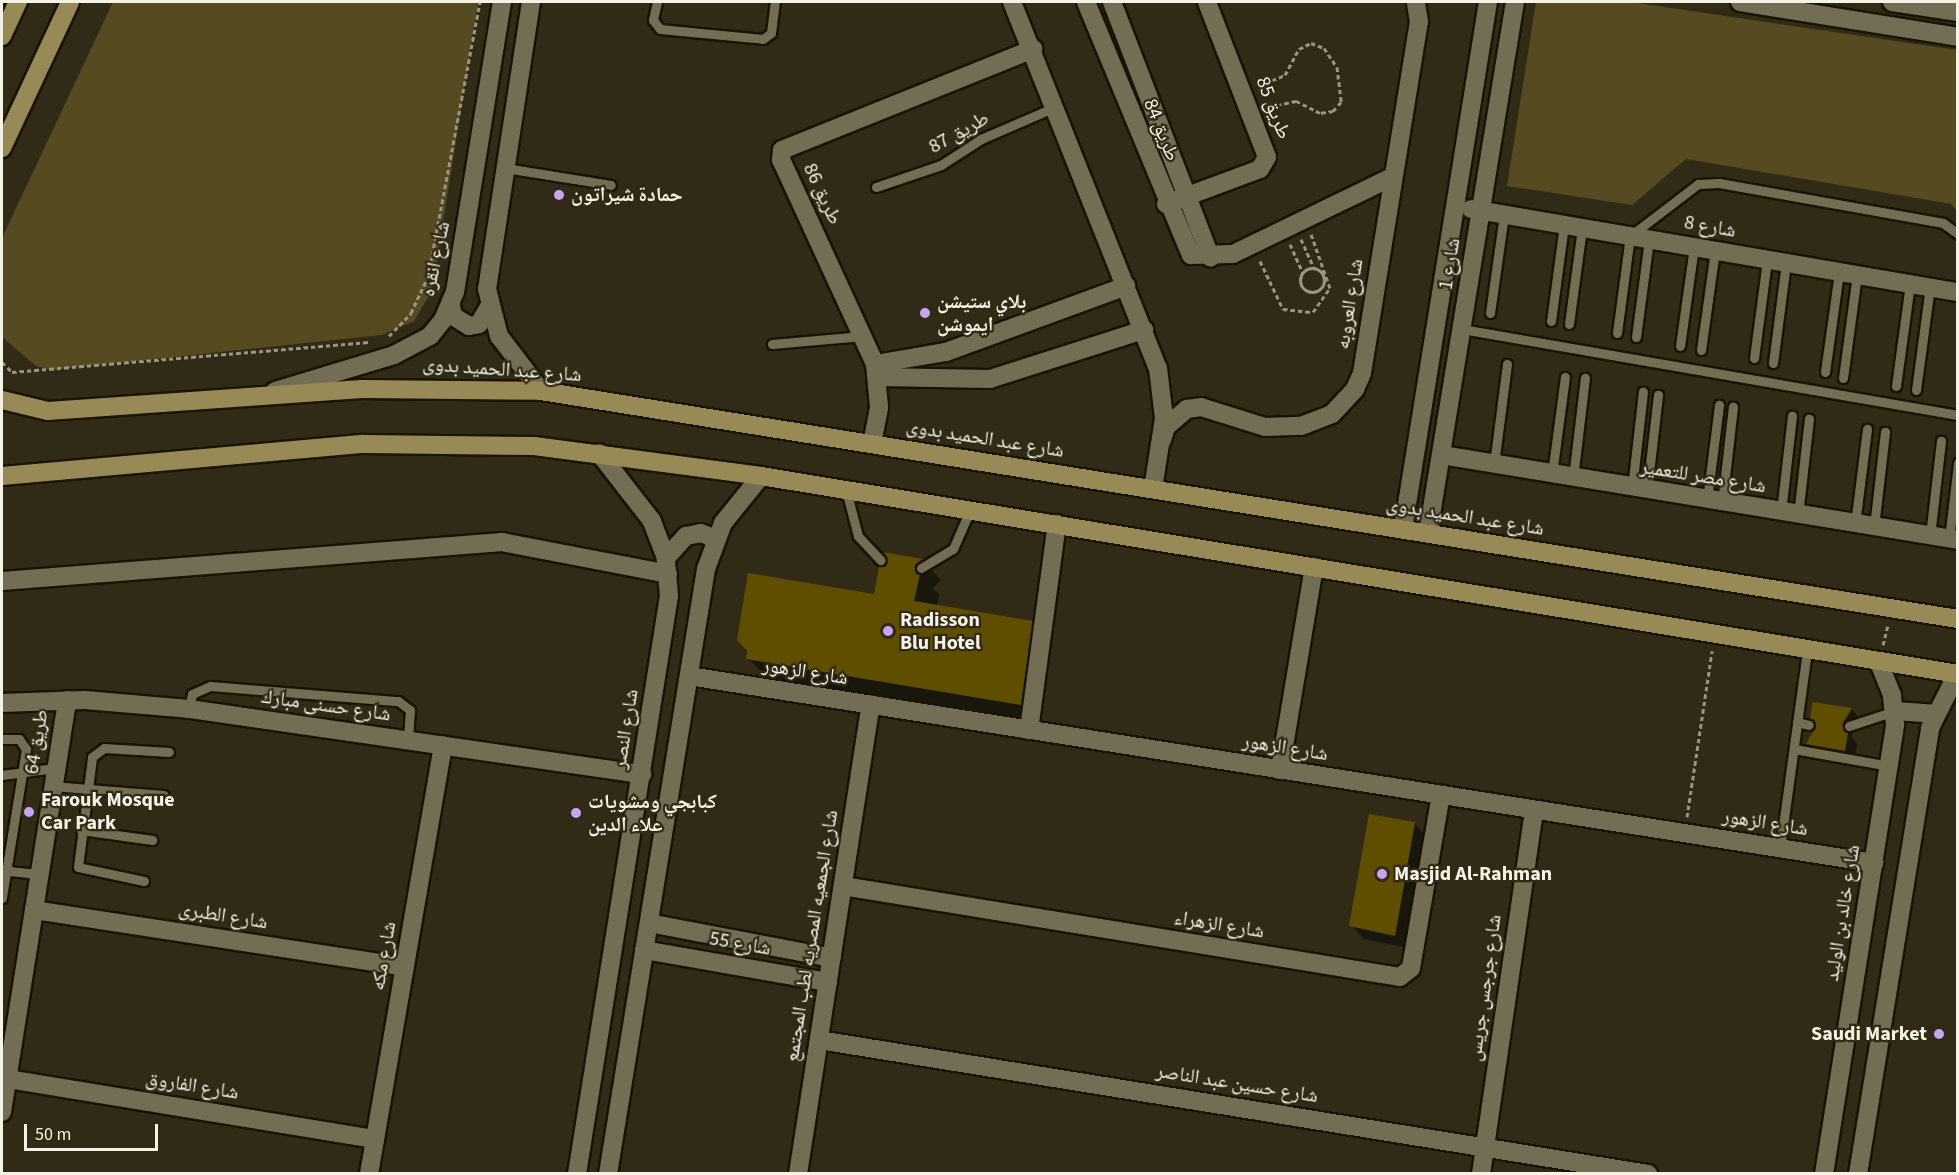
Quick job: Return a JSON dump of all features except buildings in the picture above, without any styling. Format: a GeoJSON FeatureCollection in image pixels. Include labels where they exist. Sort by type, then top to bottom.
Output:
{"type":"FeatureCollection","features":[{"type":"Feature","properties":{"kind":"main road"},"geometry":{"type":"LineString","coordinates":[[2,148],[70,2]]}},
{"type":"Feature","properties":{"kind":"main road","name":"شارع عبد الحميد بدوى"},"geometry":{"type":"LineString","coordinates":[[2,400],[48,411],[421,387],[541,391],[1958,619]]}},
{"type":"Feature","properties":{"kind":"main road"},"geometry":{"type":"LineString","coordinates":[[2,476],[364,444],[457,442],[599,453],[970,510],[1957,674]]}},
{"type":"Feature","properties":{"kind":"street","name":"شارع انقره"},"geometry":{"type":"LineString","coordinates":[[254,397],[413,347],[430,336],[451,306],[502,2]]}},
{"type":"Feature","properties":{"kind":"street"},"geometry":{"type":"LineString","coordinates":[[451,306],[453,316],[469,326],[486,317],[489,307],[488,273],[531,2]]}},
{"type":"Feature","properties":{"kind":"street"},"geometry":{"type":"LineString","coordinates":[[1012,2],[1058,106],[1144,330],[1162,385],[1162,440],[1153,489]]}},
{"type":"Feature","properties":{"kind":"street","name":"طريق 84"},"geometry":{"type":"LineString","coordinates":[[1086,2],[1166,204],[1191,255],[1211,258],[1112,2]]}},
{"type":"Feature","properties":{"kind":"street","name":"طريق 85"},"geometry":{"type":"LineString","coordinates":[[1166,204],[1264,165],[1267,152],[1207,2]]}},
{"type":"Feature","properties":{"kind":"street","name":"شارع العروبه"},"geometry":{"type":"LineString","coordinates":[[1162,440],[1166,427],[1187,409],[1201,407],[1248,424],[1284,428],[1317,422],[1345,402],[1362,373],[1392,177],[1419,22],[1416,2]]}},
{"type":"Feature","properties":{"kind":"street","name":"شارع 1"},"geometry":{"type":"LineString","coordinates":[[1402,529],[1488,2]]}},
{"type":"Feature","properties":{"kind":"street","name":"شارع 1"},"geometry":{"type":"LineString","coordinates":[[1428,533],[1515,2]]}},
{"type":"Feature","properties":{"kind":"street"},"geometry":{"type":"LineString","coordinates":[[1740,2],[1958,37]]}},
{"type":"Feature","properties":{"kind":"street"},"geometry":{"type":"LineString","coordinates":[[1892,2],[1958,12]]}},
{"type":"Feature","properties":{"kind":"street","name":"طريق 86"},"geometry":{"type":"LineString","coordinates":[[872,444],[877,371],[864,336],[781,160],[782,150],[1033,49]]}},
{"type":"Feature","properties":{"kind":"street"},"geometry":{"type":"LineString","coordinates":[[1211,258],[1254,246],[1392,177]]}},
{"type":"Feature","properties":{"kind":"street","name":"شارع 8"},"geometry":{"type":"LineString","coordinates":[[1455,207],[1958,292]]}},
{"type":"Feature","properties":{"kind":"street"},"geometry":{"type":"LineString","coordinates":[[877,371],[946,352],[1126,286]]}},
{"type":"Feature","properties":{"kind":"street"},"geometry":{"type":"LineString","coordinates":[[489,307],[507,351],[541,391]]}},
{"type":"Feature","properties":{"kind":"street"},"geometry":{"type":"LineString","coordinates":[[877,371],[990,379],[1144,330]]}},
{"type":"Feature","properties":{"kind":"street","name":"شارع النصر"},"geometry":{"type":"LineString","coordinates":[[577,1173],[668,616],[667,566],[642,504],[599,453]]}},
{"type":"Feature","properties":{"kind":"street","name":"شارع مصر للتعمير"},"geometry":{"type":"LineString","coordinates":[[1442,455],[1953,540]]}},
{"type":"Feature","properties":{"kind":"street"},"geometry":{"type":"LineString","coordinates":[[608,1173],[689,676],[716,539],[760,476]]}},
{"type":"Feature","properties":{"kind":"street"},"geometry":{"type":"LineString","coordinates":[[1029,730],[1057,525]]}},
{"type":"Feature","properties":{"kind":"street"},"geometry":{"type":"LineString","coordinates":[[2,581],[502,542],[667,566],[686,536],[701,533],[716,539]]}},
{"type":"Feature","properties":{"kind":"street"},"geometry":{"type":"LineString","coordinates":[[1280,770],[1314,567]]}},
{"type":"Feature","properties":{"kind":"street","name":"شارع خالد بن الوليد"},"geometry":{"type":"LineString","coordinates":[[1824,1173],[1889,766],[1895,711],[1878,661]]}},
{"type":"Feature","properties":{"kind":"street"},"geometry":{"type":"LineString","coordinates":[[1858,1173],[1934,714],[1957,674]]}},
{"type":"Feature","properties":{"kind":"street","name":"شارع الزهور"},"geometry":{"type":"LineString","coordinates":[[689,676],[1874,863]]}},
{"type":"Feature","properties":{"kind":"street","name":"شارع حسنى مبارك"},"geometry":{"type":"LineString","coordinates":[[2,703],[67,700],[189,709],[642,774]]}},
{"type":"Feature","properties":{"kind":"street","name":"طريق 64"},"geometry":{"type":"LineString","coordinates":[[2,1112],[4,1078],[40,874],[53,777],[67,700]]}},
{"type":"Feature","properties":{"kind":"street","name":"شارع الجمعيه المصريه لطب المجتمع"},"geometry":{"type":"LineString","coordinates":[[798,1173],[871,705]]}},
{"type":"Feature","properties":{"kind":"street"},"geometry":{"type":"LineString","coordinates":[[1895,711],[1934,714]]}},
{"type":"Feature","properties":{"kind":"street","name":"شارع مكه"},"geometry":{"type":"LineString","coordinates":[[369,1173],[443,745]]}},
{"type":"Feature","properties":{"kind":"street","name":"شارع الزهراء"},"geometry":{"type":"LineString","coordinates":[[843,886],[1401,976],[1411,968],[1441,795]]}},
{"type":"Feature","properties":{"kind":"street","name":"شارع جرجس جريس"},"geometry":{"type":"LineString","coordinates":[[1481,1173],[1534,810]]}},
{"type":"Feature","properties":{"kind":"street","name":"شارع الطبرى"},"geometry":{"type":"LineString","coordinates":[[34,910],[405,967]]}},
{"type":"Feature","properties":{"kind":"street","name":"شارع 55"},"geometry":{"type":"LineString","coordinates":[[649,923],[831,958]]}},
{"type":"Feature","properties":{"kind":"street","name":"شارع 55"},"geometry":{"type":"LineString","coordinates":[[644,950],[828,982]]}},
{"type":"Feature","properties":{"kind":"street","name":"شارع حسين عبد الناصر"},"geometry":{"type":"LineString","coordinates":[[819,1040],[1648,1173]]}},
{"type":"Feature","properties":{"kind":"street","name":"شارع الفاروق"},"geometry":{"type":"LineString","coordinates":[[4,1078],[375,1139]]}},
{"type":"Feature","properties":{"kind":"lane"},"geometry":{"type":"LineString","coordinates":[[657,2],[653,20],[660,29],[763,39],[771,33],[776,2]]}},
{"type":"Feature","properties":{"kind":"lane","name":"طريق 87"},"geometry":{"type":"LineString","coordinates":[[876,187],[941,165],[981,139],[1058,106]]}},
{"type":"Feature","properties":{"kind":"lane"},"geometry":{"type":"LineString","coordinates":[[505,168],[610,184]]}},
{"type":"Feature","properties":{"kind":"lane"},"geometry":{"type":"LineString","coordinates":[[1617,333],[1630,236],[1692,187],[1712,182],[1943,223],[1958,234]]}},
{"type":"Feature","properties":{"kind":"lane"},"geometry":{"type":"LineString","coordinates":[[1490,313],[1503,215]]}},
{"type":"Feature","properties":{"kind":"lane"},"geometry":{"type":"LineString","coordinates":[[1551,321],[1564,225]]}},
{"type":"Feature","properties":{"kind":"lane"},"geometry":{"type":"LineString","coordinates":[[1569,324],[1582,228]]}},
{"type":"Feature","properties":{"kind":"lane"},"geometry":{"type":"LineString","coordinates":[[1636,337],[1649,240]]}},
{"type":"Feature","properties":{"kind":"lane"},"geometry":{"type":"LineString","coordinates":[[1680,346],[1694,247]]}},
{"type":"Feature","properties":{"kind":"lane"},"geometry":{"type":"LineString","coordinates":[[1701,350],[1715,251]]}},
{"type":"Feature","properties":{"kind":"lane"},"geometry":{"type":"LineString","coordinates":[[1754,358],[1767,260]]}},
{"type":"Feature","properties":{"kind":"lane"},"geometry":{"type":"LineString","coordinates":[[1773,363],[1786,263]]}},
{"type":"Feature","properties":{"kind":"lane"},"geometry":{"type":"LineString","coordinates":[[1825,372],[1848,273]]}},
{"type":"Feature","properties":{"kind":"lane"},"geometry":{"type":"LineString","coordinates":[[1843,378],[1848,273]]}},
{"type":"Feature","properties":{"kind":"lane"},"geometry":{"type":"LineString","coordinates":[[1896,386],[1910,284]]}},
{"type":"Feature","properties":{"kind":"lane"},"geometry":{"type":"LineString","coordinates":[[1916,390],[1929,287]]}},
{"type":"Feature","properties":{"kind":"lane"},"geometry":{"type":"LineString","coordinates":[[1462,329],[1958,415]]}},
{"type":"Feature","properties":{"kind":"lane"},"geometry":{"type":"LineString","coordinates":[[772,344],[864,336]]}},
{"type":"Feature","properties":{"kind":"lane"},"geometry":{"type":"LineString","coordinates":[[1494,464],[1507,364]]}},
{"type":"Feature","properties":{"kind":"lane"},"geometry":{"type":"LineString","coordinates":[[1552,474],[1565,377]]}},
{"type":"Feature","properties":{"kind":"lane"},"geometry":{"type":"LineString","coordinates":[[1573,478],[1585,378]]}},
{"type":"Feature","properties":{"kind":"lane"},"geometry":{"type":"LineString","coordinates":[[1640,489],[1643,392]]}},
{"type":"Feature","properties":{"kind":"lane"},"geometry":{"type":"LineString","coordinates":[[1640,489],[1658,395]]}},
{"type":"Feature","properties":{"kind":"lane"},"geometry":{"type":"LineString","coordinates":[[1715,502],[1719,405]]}},
{"type":"Feature","properties":{"kind":"lane"},"geometry":{"type":"LineString","coordinates":[[1715,502],[1733,407]]}},
{"type":"Feature","properties":{"kind":"lane"},"geometry":{"type":"LineString","coordinates":[[1790,514],[1792,416]]}},
{"type":"Feature","properties":{"kind":"lane"},"geometry":{"type":"LineString","coordinates":[[1790,514],[1809,419]]}},
{"type":"Feature","properties":{"kind":"lane"},"geometry":{"type":"LineString","coordinates":[[1856,524],[1867,429]]}},
{"type":"Feature","properties":{"kind":"lane"},"geometry":{"type":"LineString","coordinates":[[1874,527],[1885,432]]}},
{"type":"Feature","properties":{"kind":"lane"},"geometry":{"type":"LineString","coordinates":[[1930,536],[1941,441]]}},
{"type":"Feature","properties":{"kind":"lane"},"geometry":{"type":"LineString","coordinates":[[1953,540],[1958,463]]}},
{"type":"Feature","properties":{"kind":"lane"},"geometry":{"type":"LineString","coordinates":[[846,490],[858,536],[880,560]]}},
{"type":"Feature","properties":{"kind":"lane"},"geometry":{"type":"LineString","coordinates":[[921,568],[953,549],[970,510]]}},
{"type":"Feature","properties":{"kind":"lane"},"geometry":{"type":"LineString","coordinates":[[1780,848],[1807,650]]}},
{"type":"Feature","properties":{"kind":"lane"},"geometry":{"type":"LineString","coordinates":[[189,709],[192,694],[210,686],[398,701],[410,710],[408,740]]}},
{"type":"Feature","properties":{"kind":"lane"},"geometry":{"type":"LineString","coordinates":[[1849,726],[1895,711]]}},
{"type":"Feature","properties":{"kind":"lane"},"geometry":{"type":"LineString","coordinates":[[1797,722],[1809,725]]}},
{"type":"Feature","properties":{"kind":"lane"},"geometry":{"type":"LineString","coordinates":[[2,739],[25,744],[9,871],[2,898]]}},
{"type":"Feature","properties":{"kind":"lane"},"geometry":{"type":"LineString","coordinates":[[1794,749],[1889,766]]}},
{"type":"Feature","properties":{"kind":"lane"},"geometry":{"type":"LineString","coordinates":[[144,881],[81,869],[76,862],[88,789],[99,750],[169,752]]}},
{"type":"Feature","properties":{"kind":"lane"},"geometry":{"type":"LineString","coordinates":[[2,775],[23,772],[53,777],[88,789],[164,795]]}},
{"type":"Feature","properties":{"kind":"lane"},"geometry":{"type":"LineString","coordinates":[[81,830],[152,840]]}},
{"type":"Feature","properties":{"kind":"lane"},"geometry":{"type":"LineString","coordinates":[[9,871],[40,874]]}},
{"type":"Feature","properties":{"kind":"path"},"geometry":{"type":"LineString","coordinates":[[385,341],[411,313],[428,277],[480,2]]}},
{"type":"Feature","properties":{"kind":"path"},"geometry":{"type":"LineString","coordinates":[[1243,91],[1285,75],[1304,45],[1324,48],[1337,67],[1341,102],[1333,111],[1320,113],[1296,100],[1251,112]]}},
{"type":"Feature","properties":{"kind":"path"},"geometry":{"type":"LineString","coordinates":[[1254,246],[1277,303],[1290,313],[1313,312],[1330,288],[1296,226]]}},
{"type":"Feature","properties":{"kind":"path"},"geometry":{"type":"LineString","coordinates":[[1296,226],[1314,268],[1323,275],[1317,291],[1305,289],[1296,226]]}},
{"type":"Feature","properties":{"kind":"path"},"geometry":{"type":"LineString","coordinates":[[1303,273],[1314,268]]}},
{"type":"Feature","properties":{"kind":"path"},"geometry":{"type":"LineString","coordinates":[[2,362],[12,372],[373,342]]}},
{"type":"Feature","properties":{"kind":"path"},"geometry":{"type":"LineString","coordinates":[[1878,661],[1894,609]]}},
{"type":"Feature","properties":{"kind":"path"},"geometry":{"type":"LineString","coordinates":[[1684,833],[1715,635]]}},
{"type":"Feature","properties":{"kind":"shaded area"},"geometry":{"type":"Polygon","coordinates":[[[113,2],[478,2],[432,291],[414,321],[382,335],[52,370],[36,366],[2,337],[2,238],[113,2]]]}},
{"type":"Feature","properties":{"kind":"shaded area"},"geometry":{"type":"Polygon","coordinates":[[[1536,2],[1631,2],[1957,50],[1957,211],[1951,204],[1686,159],[1632,205],[1507,186],[1536,2]]]}},
{"type":"Feature","properties":{"kind":"place","name":"حمادة شيراتون"},"geometry":{"type":"Point","coordinates":[559,195]}},
{"type":"Feature","properties":{"kind":"place","name":"بلاي ستيشن ايموشن"},"geometry":{"type":"Point","coordinates":[925,313]}},
{"type":"Feature","properties":{"kind":"place","name":"Radisson Blu Hotel"},"geometry":{"type":"Point","coordinates":[888,631]}},
{"type":"Feature","properties":{"kind":"place","name":"Farouk Mosque Car Park"},"geometry":{"type":"Point","coordinates":[29,812]}},
{"type":"Feature","properties":{"kind":"place","name":"كبابجي ومشويات علاء الدين"},"geometry":{"type":"Point","coordinates":[576,813]}},
{"type":"Feature","properties":{"kind":"place","name":"Masjid Al-Rahman"},"geometry":{"type":"Point","coordinates":[1382,874]}},
{"type":"Feature","properties":{"kind":"place","name":"Saudi Market"},"geometry":{"type":"Point","coordinates":[1939,1034]}}]}
